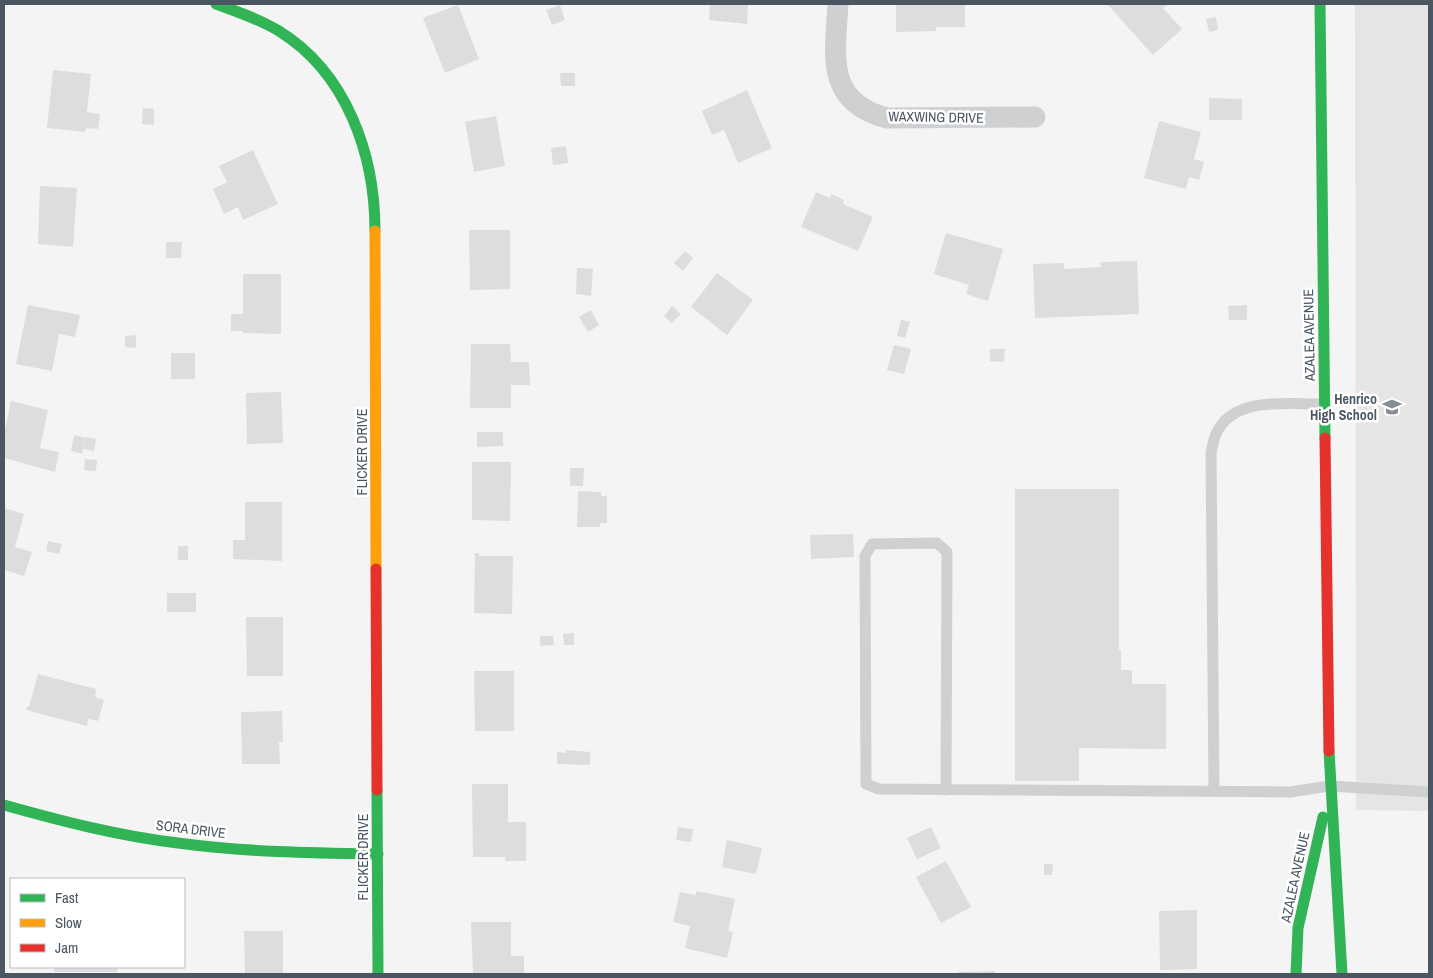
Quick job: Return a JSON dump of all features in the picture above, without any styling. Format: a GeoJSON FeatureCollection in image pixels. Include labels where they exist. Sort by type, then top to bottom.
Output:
{"type":"FeatureCollection","features":[{"type":"Feature","properties":{"kind":"street","name":"FLICKER DRIVE"},"geometry":{"type":"LineString","coordinates":[[216,4],[244,12],[281,32],[327,73],[340,92],[356,122],[371,169],[376,208],[378,974]]}},
{"type":"Feature","properties":{"kind":"street","name":"WAXWING DRIVE"},"geometry":{"type":"LineString","coordinates":[[838,4],[836,71],[840,84],[853,103],[867,113],[887,118],[1035,117]]}},
{"type":"Feature","properties":{"kind":"street","name":"AZALEA AVENUE"},"geometry":{"type":"LineString","coordinates":[[1320,4],[1329,786],[1342,974]]}},
{"type":"Feature","properties":{"kind":"street","name":"AZALEA AVENUE"},"geometry":{"type":"LineString","coordinates":[[1296,974],[1298,928],[1329,786]]}},
{"type":"Feature","properties":{"kind":"street","name":"SORA DRIVE"},"geometry":{"type":"LineString","coordinates":[[4,805],[84,826],[196,846],[288,853],[378,854]]}},
{"type":"Feature","properties":{"kind":"lane"},"geometry":{"type":"LineString","coordinates":[[1214,791],[1210,452],[1218,430],[1232,414],[1251,406],[1325,404]]}},
{"type":"Feature","properties":{"kind":"lane"},"geometry":{"type":"LineString","coordinates":[[946,790],[947,552],[937,543],[872,544],[865,556],[866,784],[879,789],[946,790],[1290,792],[1329,786],[1429,792]]}},
{"type":"Feature","properties":{"kind":"shaded area","name":"Henrico High School"},"geometry":{"type":"Polygon","coordinates":[[[1355,4],[1429,4],[1429,811],[1356,810],[1355,4]]]}},
{"type":"Feature","properties":{"kind":"building"},"geometry":{"type":"Polygon","coordinates":[[[710,4],[748,4],[747,24],[709,20],[710,4]]]}},
{"type":"Feature","properties":{"kind":"building"},"geometry":{"type":"Polygon","coordinates":[[[896,4],[965,4],[965,27],[936,27],[936,31],[896,32],[896,4]]]}},
{"type":"Feature","properties":{"kind":"building"},"geometry":{"type":"Polygon","coordinates":[[[1107,4],[1169,4],[1163,8],[1182,29],[1153,55],[1107,4]]]}},
{"type":"Feature","properties":{"kind":"building"},"geometry":{"type":"Polygon","coordinates":[[[458,5],[479,59],[445,73],[423,18],[458,5]]]}},
{"type":"Feature","properties":{"kind":"building"},"geometry":{"type":"Polygon","coordinates":[[[560,5],[565,20],[552,25],[546,10],[560,5]]]}},
{"type":"Feature","properties":{"kind":"building"},"geometry":{"type":"Polygon","coordinates":[[[1216,17],[1218,30],[1209,32],[1206,19],[1216,17]]]}},
{"type":"Feature","properties":{"kind":"building"},"geometry":{"type":"Polygon","coordinates":[[[53,70],[91,74],[87,112],[100,114],[98,129],[86,128],[85,132],[47,128],[53,70]]]}},
{"type":"Feature","properties":{"kind":"building"},"geometry":{"type":"Polygon","coordinates":[[[560,73],[575,73],[575,86],[561,86],[560,73]]]}},
{"type":"Feature","properties":{"kind":"building"},"geometry":{"type":"Polygon","coordinates":[[[747,90],[772,148],[738,163],[724,130],[712,135],[702,111],[747,90]]]}},
{"type":"Feature","properties":{"kind":"building"},"geometry":{"type":"Polygon","coordinates":[[[1209,98],[1242,99],[1242,120],[1209,120],[1209,98]]]}},
{"type":"Feature","properties":{"kind":"building"},"geometry":{"type":"Polygon","coordinates":[[[143,108],[154,109],[154,125],[142,124],[143,108]]]}},
{"type":"Feature","properties":{"kind":"building"},"geometry":{"type":"Polygon","coordinates":[[[496,116],[505,166],[474,172],[465,122],[496,116]]]}},
{"type":"Feature","properties":{"kind":"building"},"geometry":{"type":"Polygon","coordinates":[[[1159,121],[1201,132],[1194,159],[1204,162],[1199,180],[1189,177],[1186,189],[1144,178],[1159,121]]]}},
{"type":"Feature","properties":{"kind":"building"},"geometry":{"type":"Polygon","coordinates":[[[566,146],[568,163],[553,165],[551,148],[566,146]]]}},
{"type":"Feature","properties":{"kind":"building"},"geometry":{"type":"Polygon","coordinates":[[[253,150],[278,204],[243,220],[238,207],[224,214],[213,189],[227,182],[219,166],[253,150]]]}},
{"type":"Feature","properties":{"kind":"building"},"geometry":{"type":"Polygon","coordinates":[[[40,186],[77,188],[73,247],[38,244],[40,186]]]}},
{"type":"Feature","properties":{"kind":"building"},"geometry":{"type":"Polygon","coordinates":[[[816,192],[830,198],[831,194],[844,200],[843,204],[873,217],[858,251],[801,227],[816,192]]]}},
{"type":"Feature","properties":{"kind":"building"},"geometry":{"type":"Polygon","coordinates":[[[469,230],[510,230],[510,289],[470,290],[469,230]]]}},
{"type":"Feature","properties":{"kind":"building"},"geometry":{"type":"Polygon","coordinates":[[[946,233],[1003,249],[988,301],[966,294],[969,285],[934,274],[946,233]]]}},
{"type":"Feature","properties":{"kind":"building"},"geometry":{"type":"Polygon","coordinates":[[[166,242],[182,242],[181,258],[166,258],[166,242]]]}},
{"type":"Feature","properties":{"kind":"building"},"geometry":{"type":"Polygon","coordinates":[[[685,251],[693,258],[683,271],[674,263],[685,251]]]}},
{"type":"Feature","properties":{"kind":"building"},"geometry":{"type":"Polygon","coordinates":[[[1137,261],[1139,314],[1035,318],[1033,264],[1064,263],[1064,269],[1101,267],[1100,262],[1137,261]]]}},
{"type":"Feature","properties":{"kind":"building"},"geometry":{"type":"Polygon","coordinates":[[[577,268],[593,269],[591,296],[576,294],[577,268]]]}},
{"type":"Feature","properties":{"kind":"building"},"geometry":{"type":"Polygon","coordinates":[[[717,273],[753,300],[727,335],[691,307],[717,273]]]}},
{"type":"Feature","properties":{"kind":"building"},"geometry":{"type":"Polygon","coordinates":[[[243,274],[281,274],[281,334],[231,331],[231,314],[243,314],[243,274]]]}},
{"type":"Feature","properties":{"kind":"building"},"geometry":{"type":"Polygon","coordinates":[[[28,305],[80,315],[75,337],[59,334],[52,371],[16,364],[28,305]]]}},
{"type":"Feature","properties":{"kind":"building"},"geometry":{"type":"Polygon","coordinates":[[[1247,305],[1247,320],[1229,320],[1228,306],[1247,305]]]}},
{"type":"Feature","properties":{"kind":"building"},"geometry":{"type":"Polygon","coordinates":[[[672,306],[681,314],[672,323],[664,316],[672,306]]]}},
{"type":"Feature","properties":{"kind":"building"},"geometry":{"type":"Polygon","coordinates":[[[591,310],[599,325],[588,332],[579,317],[591,310]]]}},
{"type":"Feature","properties":{"kind":"building"},"geometry":{"type":"Polygon","coordinates":[[[901,320],[910,322],[905,338],[897,336],[901,320]]]}},
{"type":"Feature","properties":{"kind":"building"},"geometry":{"type":"Polygon","coordinates":[[[136,335],[136,348],[125,347],[125,336],[136,335]]]}},
{"type":"Feature","properties":{"kind":"building"},"geometry":{"type":"Polygon","coordinates":[[[471,344],[510,344],[511,362],[529,362],[530,385],[511,385],[511,408],[470,408],[471,344]]]}},
{"type":"Feature","properties":{"kind":"building"},"geometry":{"type":"Polygon","coordinates":[[[894,345],[911,349],[904,374],[887,370],[894,345]]]}},
{"type":"Feature","properties":{"kind":"building"},"geometry":{"type":"Polygon","coordinates":[[[990,349],[1005,349],[1004,362],[990,361],[990,349]]]}},
{"type":"Feature","properties":{"kind":"building"},"geometry":{"type":"Polygon","coordinates":[[[171,353],[195,353],[195,379],[171,379],[171,353]]]}},
{"type":"Feature","properties":{"kind":"building"},"geometry":{"type":"Polygon","coordinates":[[[281,392],[283,443],[247,444],[246,393],[281,392]]]}},
{"type":"Feature","properties":{"kind":"building"},"geometry":{"type":"Polygon","coordinates":[[[11,401],[48,410],[40,448],[59,452],[55,472],[4,458],[4,435],[11,401]]]}},
{"type":"Feature","properties":{"kind":"building"},"geometry":{"type":"Polygon","coordinates":[[[477,432],[503,432],[503,446],[477,447],[477,432]]]}},
{"type":"Feature","properties":{"kind":"building"},"geometry":{"type":"Polygon","coordinates":[[[74,435],[86,438],[82,454],[71,451],[74,435]]]}},
{"type":"Feature","properties":{"kind":"building"},"geometry":{"type":"Polygon","coordinates":[[[86,437],[96,439],[94,451],[84,449],[86,437]]]}},
{"type":"Feature","properties":{"kind":"building"},"geometry":{"type":"Polygon","coordinates":[[[85,459],[97,460],[96,471],[84,470],[85,459]]]}},
{"type":"Feature","properties":{"kind":"building"},"geometry":{"type":"Polygon","coordinates":[[[472,462],[511,462],[510,521],[472,520],[472,462]]]}},
{"type":"Feature","properties":{"kind":"building"},"geometry":{"type":"Polygon","coordinates":[[[570,468],[584,468],[583,486],[570,486],[570,468]]]}},
{"type":"Feature","properties":{"kind":"building"},"geometry":{"type":"Polygon","coordinates":[[[1015,489],[1119,489],[1119,650],[1121,650],[1121,670],[1132,670],[1132,684],[1166,684],[1166,749],[1079,748],[1079,781],[1015,781],[1015,489]]]}},
{"type":"Feature","properties":{"kind":"building"},"geometry":{"type":"Polygon","coordinates":[[[578,491],[601,492],[601,496],[607,496],[607,523],[600,523],[600,527],[577,527],[578,491]]]}},
{"type":"Feature","properties":{"kind":"building"},"geometry":{"type":"Polygon","coordinates":[[[245,502],[282,502],[282,561],[233,559],[233,540],[245,540],[245,502]]]}},
{"type":"Feature","properties":{"kind":"building"},"geometry":{"type":"Polygon","coordinates":[[[4,508],[24,514],[15,547],[32,552],[24,576],[4,570],[4,508]]]}},
{"type":"Feature","properties":{"kind":"building"},"geometry":{"type":"Polygon","coordinates":[[[853,534],[854,557],[811,559],[810,535],[853,534]]]}},
{"type":"Feature","properties":{"kind":"building"},"geometry":{"type":"Polygon","coordinates":[[[48,541],[62,544],[59,554],[46,551],[48,541]]]}},
{"type":"Feature","properties":{"kind":"building"},"geometry":{"type":"Polygon","coordinates":[[[178,546],[188,546],[188,560],[178,560],[178,546]]]}},
{"type":"Feature","properties":{"kind":"building"},"geometry":{"type":"Polygon","coordinates":[[[475,553],[479,553],[479,556],[513,556],[512,614],[474,613],[475,553]]]}},
{"type":"Feature","properties":{"kind":"building"},"geometry":{"type":"Polygon","coordinates":[[[167,593],[196,593],[196,612],[167,612],[167,593]]]}},
{"type":"Feature","properties":{"kind":"building"},"geometry":{"type":"Polygon","coordinates":[[[246,617],[283,617],[283,676],[247,676],[246,617]]]}},
{"type":"Feature","properties":{"kind":"building"},"geometry":{"type":"Polygon","coordinates":[[[574,633],[574,645],[564,645],[563,634],[574,633]]]}},
{"type":"Feature","properties":{"kind":"building"},"geometry":{"type":"Polygon","coordinates":[[[540,636],[553,636],[554,645],[540,646],[540,636]]]}},
{"type":"Feature","properties":{"kind":"building"},"geometry":{"type":"Polygon","coordinates":[[[474,671],[514,671],[514,731],[475,731],[474,671]]]}},
{"type":"Feature","properties":{"kind":"building"},"geometry":{"type":"Polygon","coordinates":[[[38,674],[96,689],[95,697],[104,700],[98,721],[88,719],[87,726],[26,710],[27,706],[29,707],[38,674]]]}},
{"type":"Feature","properties":{"kind":"building"},"geometry":{"type":"Polygon","coordinates":[[[282,711],[283,742],[279,742],[280,764],[242,764],[241,712],[282,711]]]}},
{"type":"Feature","properties":{"kind":"building"},"geometry":{"type":"Polygon","coordinates":[[[566,750],[590,752],[590,765],[557,764],[557,752],[566,753],[566,750]]]}},
{"type":"Feature","properties":{"kind":"building"},"geometry":{"type":"Polygon","coordinates":[[[472,784],[508,784],[508,822],[526,822],[526,861],[505,861],[505,857],[473,857],[472,784]]]}},
{"type":"Feature","properties":{"kind":"building"},"geometry":{"type":"Polygon","coordinates":[[[678,827],[693,829],[691,842],[676,840],[678,827]]]}},
{"type":"Feature","properties":{"kind":"building"},"geometry":{"type":"Polygon","coordinates":[[[931,827],[941,848],[917,859],[907,838],[931,827]]]}},
{"type":"Feature","properties":{"kind":"building"},"geometry":{"type":"Polygon","coordinates":[[[727,840],[762,848],[756,874],[722,867],[727,840]]]}},
{"type":"Feature","properties":{"kind":"building"},"geometry":{"type":"Polygon","coordinates":[[[946,861],[971,907],[941,923],[916,877],[946,861]]]}},
{"type":"Feature","properties":{"kind":"building"},"geometry":{"type":"Polygon","coordinates":[[[1044,864],[1053,864],[1052,875],[1044,875],[1044,864]]]}},
{"type":"Feature","properties":{"kind":"building"},"geometry":{"type":"Polygon","coordinates":[[[697,891],[735,899],[728,931],[733,932],[727,958],[685,948],[690,926],[673,922],[680,892],[695,895],[697,891]]]}},
{"type":"Feature","properties":{"kind":"building"},"geometry":{"type":"Polygon","coordinates":[[[1197,910],[1197,969],[1160,970],[1159,911],[1197,910]]]}},
{"type":"Feature","properties":{"kind":"building"},"geometry":{"type":"Polygon","coordinates":[[[471,922],[511,922],[511,956],[524,956],[524,974],[473,974],[471,922]]]}},
{"type":"Feature","properties":{"kind":"building"},"geometry":{"type":"Polygon","coordinates":[[[244,931],[283,931],[283,974],[245,974],[244,931]]]}},
{"type":"Feature","properties":{"kind":"building"},"geometry":{"type":"Polygon","coordinates":[[[54,968],[118,968],[117,972],[54,972],[54,968]]]}},
{"type":"Feature","properties":{"kind":"building"},"geometry":{"type":"Polygon","coordinates":[[[995,971],[995,974],[958,974],[958,972],[995,971]]]}},
{"type":"Feature","properties":{"kind":"traffic: fast"},"geometry":{"type":"LineString","coordinates":[[216,4],[256,19],[279,31],[303,49],[323,69],[339,93],[363,145],[374,202],[375,231]]}},
{"type":"Feature","properties":{"kind":"traffic: fast"},"geometry":{"type":"LineString","coordinates":[[1320,4],[1325,438]]}},
{"type":"Feature","properties":{"kind":"traffic: fast"},"geometry":{"type":"LineString","coordinates":[[1329,751],[1342,974]]}},
{"type":"Feature","properties":{"kind":"traffic: fast"},"geometry":{"type":"LineString","coordinates":[[377,790],[378,974]]}},
{"type":"Feature","properties":{"kind":"traffic: fast"},"geometry":{"type":"LineString","coordinates":[[4,805],[90,827],[178,843],[253,850],[378,854]]}},
{"type":"Feature","properties":{"kind":"traffic: fast"},"geometry":{"type":"LineString","coordinates":[[1296,974],[1298,928],[1323,817]]}},
{"type":"Feature","properties":{"kind":"traffic: slow"},"geometry":{"type":"LineString","coordinates":[[375,231],[376,569]]}},
{"type":"Feature","properties":{"kind":"traffic: jam"},"geometry":{"type":"LineString","coordinates":[[1325,438],[1329,751]]}},
{"type":"Feature","properties":{"kind":"traffic: jam"},"geometry":{"type":"LineString","coordinates":[[376,569],[377,790]]}},
{"type":"Feature","properties":{"kind":"place","name":"Henrico High School"},"geometry":{"type":"Point","coordinates":[1392,407]}}]}
